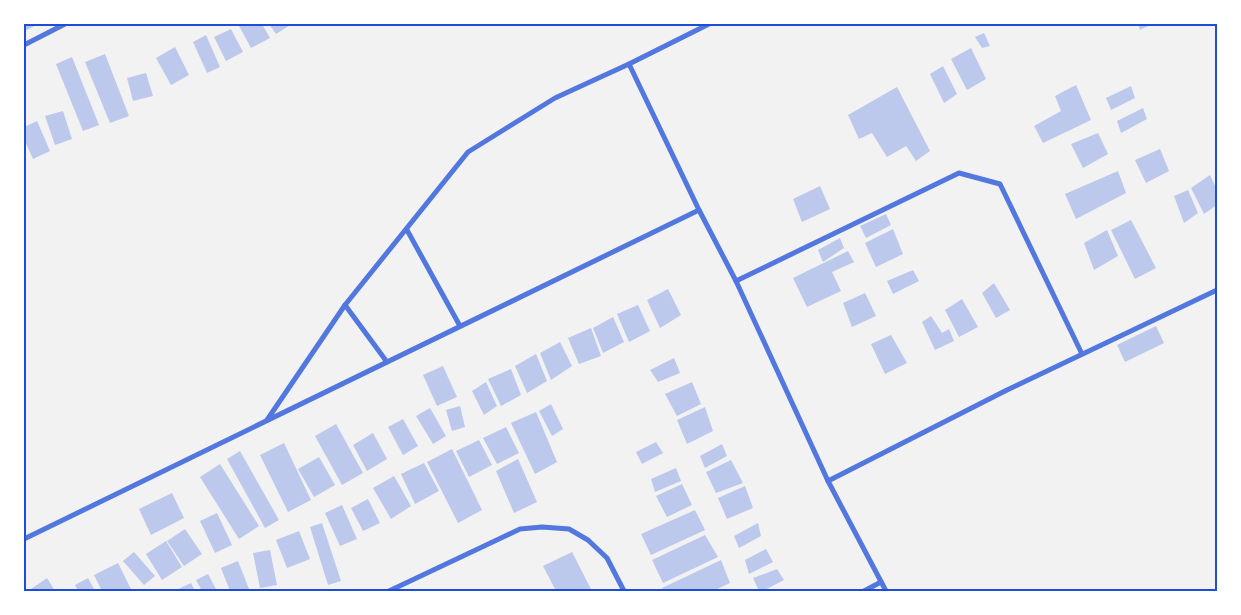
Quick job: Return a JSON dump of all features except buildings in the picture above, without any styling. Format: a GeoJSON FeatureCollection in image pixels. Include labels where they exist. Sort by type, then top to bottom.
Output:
{"type":"FeatureCollection","features":[{"type":"Feature","properties":{"kind":"street"},"geometry":{"type":"LineString","coordinates":[[24,45],[65,24]]}},
{"type":"Feature","properties":{"kind":"street"},"geometry":{"type":"LineString","coordinates":[[266,421],[345,305],[468,152],[555,98],[710,24]]}},
{"type":"Feature","properties":{"kind":"street"},"geometry":{"type":"LineString","coordinates":[[629,64],[699,210],[736,281],[828,481],[886,591]]}},
{"type":"Feature","properties":{"kind":"street"},"geometry":{"type":"LineString","coordinates":[[736,281],[959,173],[1000,184],[1082,354]]}},
{"type":"Feature","properties":{"kind":"street"},"geometry":{"type":"LineString","coordinates":[[24,539],[699,210]]}},
{"type":"Feature","properties":{"kind":"street"},"geometry":{"type":"LineString","coordinates":[[406,230],[460,326]]}},
{"type":"Feature","properties":{"kind":"street"},"geometry":{"type":"LineString","coordinates":[[828,481],[1005,391],[1217,290]]}},
{"type":"Feature","properties":{"kind":"street"},"geometry":{"type":"LineString","coordinates":[[345,305],[387,362]]}},
{"type":"Feature","properties":{"kind":"street"},"geometry":{"type":"LineString","coordinates":[[389,591],[520,529],[542,527],[569,529],[588,540],[607,558],[624,591]]}},
{"type":"Feature","properties":{"kind":"street"},"geometry":{"type":"LineString","coordinates":[[864,591],[881,582]]}}]}
